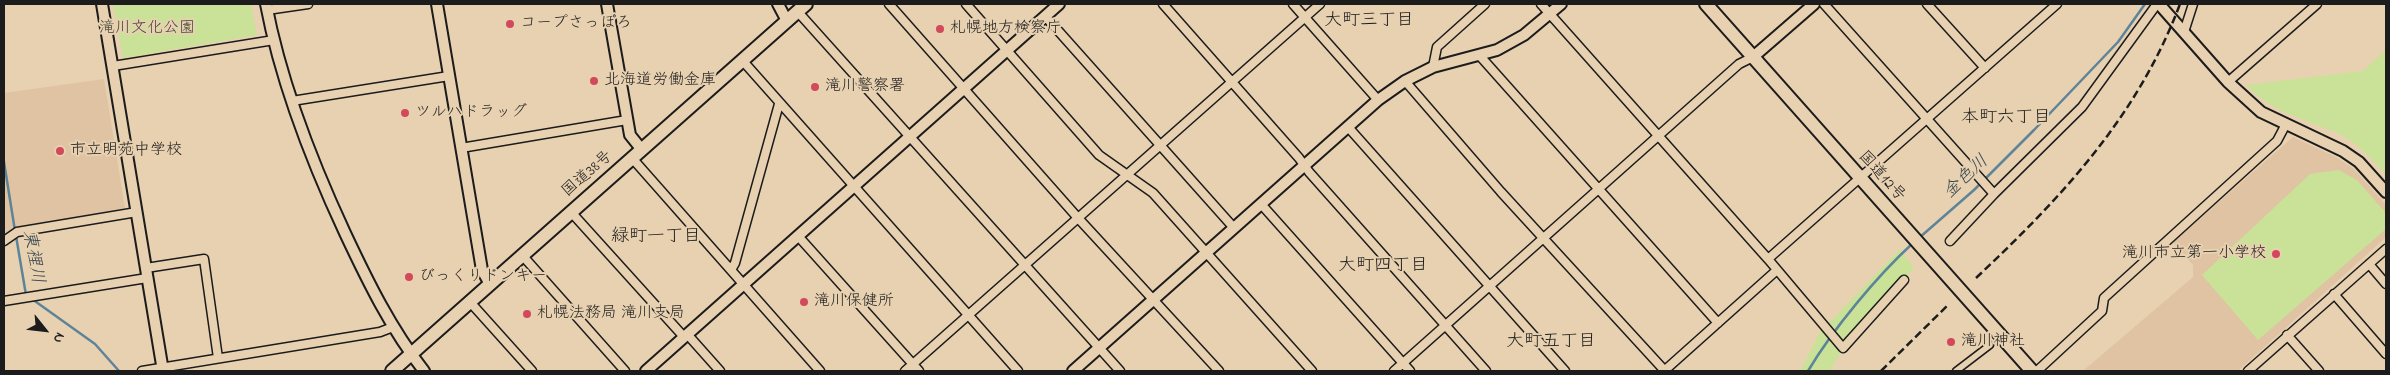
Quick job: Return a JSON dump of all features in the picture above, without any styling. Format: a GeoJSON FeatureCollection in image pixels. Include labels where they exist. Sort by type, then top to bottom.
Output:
{"type":"FeatureCollection","features":[{"type":"Feature","properties":{"kind":"highway","name":"国道12号"},"geometry":{"type":"LineString","coordinates":[[1706,4],[2032,371]]}},
{"type":"Feature","properties":{"kind":"highway","name":"国道38号"},"geometry":{"type":"LineString","coordinates":[[392,371],[802,8]]}},
{"type":"Feature","properties":{"kind":"street"},"geometry":{"type":"LineString","coordinates":[[102,4],[163,370]]}},
{"type":"Feature","properties":{"kind":"street"},"geometry":{"type":"LineString","coordinates":[[308,4],[267,7],[274,40],[292,101],[321,182],[372,290],[393,327],[424,371]]}},
{"type":"Feature","properties":{"kind":"street"},"geometry":{"type":"LineString","coordinates":[[437,4],[482,270],[490,284]]}},
{"type":"Feature","properties":{"kind":"street"},"geometry":{"type":"LineString","coordinates":[[607,4],[627,120],[637,154],[731,270],[820,371]]}},
{"type":"Feature","properties":{"kind":"street"},"geometry":{"type":"LineString","coordinates":[[778,4],[787,21]]}},
{"type":"Feature","properties":{"kind":"street"},"geometry":{"type":"LineString","coordinates":[[889,4],[1078,218],[1219,371]]}},
{"type":"Feature","properties":{"kind":"street"},"geometry":{"type":"LineString","coordinates":[[966,4],[1099,155],[1152,193],[1312,371]]}},
{"type":"Feature","properties":{"kind":"street"},"geometry":{"type":"LineString","coordinates":[[646,371],[1058,4]]}},
{"type":"Feature","properties":{"kind":"street"},"geometry":{"type":"LineString","coordinates":[[1163,4],[1486,371]]}},
{"type":"Feature","properties":{"kind":"street"},"geometry":{"type":"LineString","coordinates":[[1293,4],[1378,100]]}},
{"type":"Feature","properties":{"kind":"street"},"geometry":{"type":"LineString","coordinates":[[906,371],[1320,4]]}},
{"type":"Feature","properties":{"kind":"street"},"geometry":{"type":"LineString","coordinates":[[1433,67],[1437,47],[1486,4]]}},
{"type":"Feature","properties":{"kind":"street"},"geometry":{"type":"LineString","coordinates":[[1540,4],[1768,259],[1843,348],[1904,280]]}},
{"type":"Feature","properties":{"kind":"street"},"geometry":{"type":"LineString","coordinates":[[1073,371],[1378,100],[1405,81],[1433,67],[1480,56],[1524,35],[1561,4]]}},
{"type":"Feature","properties":{"kind":"street"},"geometry":{"type":"LineString","coordinates":[[1394,371],[1739,64],[1753,57],[1814,4]]}},
{"type":"Feature","properties":{"kind":"street"},"geometry":{"type":"LineString","coordinates":[[1824,4],[1994,194]]}},
{"type":"Feature","properties":{"kind":"street"},"geometry":{"type":"LineString","coordinates":[[1927,4],[1986,68]]}},
{"type":"Feature","properties":{"kind":"street"},"geometry":{"type":"LineString","coordinates":[[1950,241],[1994,194],[2082,107],[2158,4],[2228,82],[2261,112],[2343,151],[2359,162],[2386,192]]}},
{"type":"Feature","properties":{"kind":"street"},"geometry":{"type":"LineString","coordinates":[[2184,32],[2192,4]]}},
{"type":"Feature","properties":{"kind":"street"},"geometry":{"type":"LineString","coordinates":[[1768,259],[1986,68],[2052,5]]}},
{"type":"Feature","properties":{"kind":"street"},"geometry":{"type":"LineString","coordinates":[[2228,82],[2314,5]]}},
{"type":"Feature","properties":{"kind":"street"},"geometry":{"type":"LineString","coordinates":[[802,8],[909,136],[1120,371]]}},
{"type":"Feature","properties":{"kind":"street"},"geometry":{"type":"LineString","coordinates":[[1045,16],[1234,228]]}},
{"type":"Feature","properties":{"kind":"street"},"geometry":{"type":"LineString","coordinates":[[113,66],[274,40]]}},
{"type":"Feature","properties":{"kind":"street"},"geometry":{"type":"LineString","coordinates":[[1480,56],[1718,323]]}},
{"type":"Feature","properties":{"kind":"street"},"geometry":{"type":"LineString","coordinates":[[742,60],[779,104],[1018,371]]}},
{"type":"Feature","properties":{"kind":"street"},"geometry":{"type":"LineString","coordinates":[[292,101],[449,76]]}},
{"type":"Feature","properties":{"kind":"street"},"geometry":{"type":"LineString","coordinates":[[1405,81],[1665,371],[1777,270]]}},
{"type":"Feature","properties":{"kind":"street"},"geometry":{"type":"LineString","coordinates":[[731,270],[735,263],[779,104]]}},
{"type":"Feature","properties":{"kind":"street"},"geometry":{"type":"LineString","coordinates":[[462,148],[627,120]]}},
{"type":"Feature","properties":{"kind":"street"},"geometry":{"type":"LineString","coordinates":[[2037,371],[2102,311],[2104,298],[2277,141],[2286,124]]}},
{"type":"Feature","properties":{"kind":"street"},"geometry":{"type":"LineString","coordinates":[[1348,126],[1565,371]]}},
{"type":"Feature","properties":{"kind":"street"},"geometry":{"type":"LineString","coordinates":[[1261,204],[1410,371]]}},
{"type":"Feature","properties":{"kind":"street"},"geometry":{"type":"LineString","coordinates":[[4,241],[16,232],[137,212]]}},
{"type":"Feature","properties":{"kind":"street"},"geometry":{"type":"LineString","coordinates":[[571,212],[720,371]]}},
{"type":"Feature","properties":{"kind":"street"},"geometry":{"type":"LineString","coordinates":[[798,236],[919,371]]}},
{"type":"Feature","properties":{"kind":"street"},"geometry":{"type":"LineString","coordinates":[[2248,371],[2386,249]]}},
{"type":"Feature","properties":{"kind":"street"},"geometry":{"type":"LineString","coordinates":[[522,255],[625,371]]}},
{"type":"Feature","properties":{"kind":"street"},"geometry":{"type":"LineString","coordinates":[[4,301],[147,273],[204,259],[218,358]]}},
{"type":"Feature","properties":{"kind":"street"},"geometry":{"type":"LineString","coordinates":[[2368,264],[2386,284]]}},
{"type":"Feature","properties":{"kind":"street"},"geometry":{"type":"LineString","coordinates":[[2334,294],[2386,354]]}},
{"type":"Feature","properties":{"kind":"street"},"geometry":{"type":"LineString","coordinates":[[470,302],[532,371]]}},
{"type":"Feature","properties":{"kind":"street"},"geometry":{"type":"LineString","coordinates":[[142,371],[163,370],[218,358],[380,332],[393,327]]}},
{"type":"Feature","properties":{"kind":"street"},"geometry":{"type":"LineString","coordinates":[[2287,335],[2319,371]]}},
{"type":"Feature","properties":{"kind":"street"},"geometry":{"type":"LineString","coordinates":[[1956,371],[1990,345]]}},
{"type":"Feature","properties":{"kind":"shaded area","name":"市立明苑中学校"},"geometry":{"type":"Polygon","coordinates":[[[104,79],[125,208],[15,229],[4,239],[4,93],[104,79]]]}},
{"type":"Feature","properties":{"kind":"shaded area","name":"滝川市立第一小学校"},"geometry":{"type":"Polygon","coordinates":[[[2293,137],[2336,157],[2354,169],[2386,205],[2386,237],[2238,371],[2083,371],[2193,277],[2193,265],[2173,242],[2293,137]]]}},
{"type":"Feature","properties":{"kind":"green space","name":"滝川文化公園"},"geometry":{"type":"Polygon","coordinates":[[[113,4],[251,4],[257,35],[123,58],[113,4]]]}},
{"type":"Feature","properties":{"kind":"green space"},"geometry":{"type":"Polygon","coordinates":[[[2386,50],[2386,175],[2354,143],[2338,133],[2275,107],[2255,94],[2246,85],[2363,71],[2386,50]]]}},
{"type":"Feature","properties":{"kind":"green space"},"geometry":{"type":"Polygon","coordinates":[[[2339,170],[2357,180],[2386,213],[2386,229],[2258,340],[2202,275],[2310,174],[2339,170]]]}},
{"type":"Feature","properties":{"kind":"green space"},"geometry":{"type":"Polygon","coordinates":[[[1900,249],[1914,268],[1843,348],[1830,371],[1800,371],[1820,332],[1900,249]]]}},
{"type":"Feature","properties":{"kind":"waterway","name":"金色川"},"geometry":{"type":"LineString","coordinates":[[1919,238],[1974,190],[2034,130],[2118,42],[2145,4]]}},
{"type":"Feature","properties":{"kind":"waterway","name":"東裡川"},"geometry":{"type":"LineString","coordinates":[[4,162],[15,231]]}},
{"type":"Feature","properties":{"kind":"waterway","name":"東裡川"},"geometry":{"type":"LineString","coordinates":[[16,236],[26,295]]}},
{"type":"Feature","properties":{"kind":"waterway","name":"金色川"},"geometry":{"type":"LineString","coordinates":[[1808,371],[1856,304],[1913,243]]}},
{"type":"Feature","properties":{"kind":"waterway","name":"東裡川"},"geometry":{"type":"LineString","coordinates":[[32,299],[95,344],[119,371]]}},
{"type":"Feature","properties":{"kind":"railway"},"geometry":{"type":"LineString","coordinates":[[1976,278],[2008,248],[2067,185],[2120,119],[2163,45],[2180,4]]}},
{"type":"Feature","properties":{"kind":"railway"},"geometry":{"type":"LineString","coordinates":[[1881,371],[1948,305]]}},
{"type":"Feature","properties":{"kind":"place","name":"コープさっぽろ"},"geometry":{"type":"Point","coordinates":[510,24]}},
{"type":"Feature","properties":{"kind":"place","name":"札幌地方検察庁"},"geometry":{"type":"Point","coordinates":[940,29]}},
{"type":"Feature","properties":{"kind":"place","name":"北海道労働金庫"},"geometry":{"type":"Point","coordinates":[594,81]}},
{"type":"Feature","properties":{"kind":"place","name":"滝川警察署"},"geometry":{"type":"Point","coordinates":[815,87]}},
{"type":"Feature","properties":{"kind":"place","name":"ツルハドラッグ"},"geometry":{"type":"Point","coordinates":[405,113]}},
{"type":"Feature","properties":{"kind":"place","name":"市立明苑中学校"},"geometry":{"type":"Point","coordinates":[60,151]}},
{"type":"Feature","properties":{"kind":"place","name":"滝川市立第一小学校"},"geometry":{"type":"Point","coordinates":[2276,254]}},
{"type":"Feature","properties":{"kind":"place","name":"びっくりドンキー"},"geometry":{"type":"Point","coordinates":[409,277]}},
{"type":"Feature","properties":{"kind":"place","name":"滝川保健所"},"geometry":{"type":"Point","coordinates":[804,302]}},
{"type":"Feature","properties":{"kind":"place","name":"札幌法務局 滝川支局"},"geometry":{"type":"Point","coordinates":[527,314]}},
{"type":"Feature","properties":{"kind":"place","name":"滝川神社"},"geometry":{"type":"Point","coordinates":[1951,342]}},
{"type":"Feature","properties":{"kind":"district","name":"大町三丁目"},"geometry":{"type":"Point","coordinates":[1369,22]}},
{"type":"Feature","properties":{"kind":"district","name":"本町六丁目"},"geometry":{"type":"Point","coordinates":[2006,119]}},
{"type":"Feature","properties":{"kind":"district","name":"緑町一丁目"},"geometry":{"type":"Point","coordinates":[656,238]}},
{"type":"Feature","properties":{"kind":"district","name":"大町四丁目"},"geometry":{"type":"Point","coordinates":[1383,267]}},
{"type":"Feature","properties":{"kind":"district","name":"大町五丁目"},"geometry":{"type":"Point","coordinates":[1551,343]}}]}
